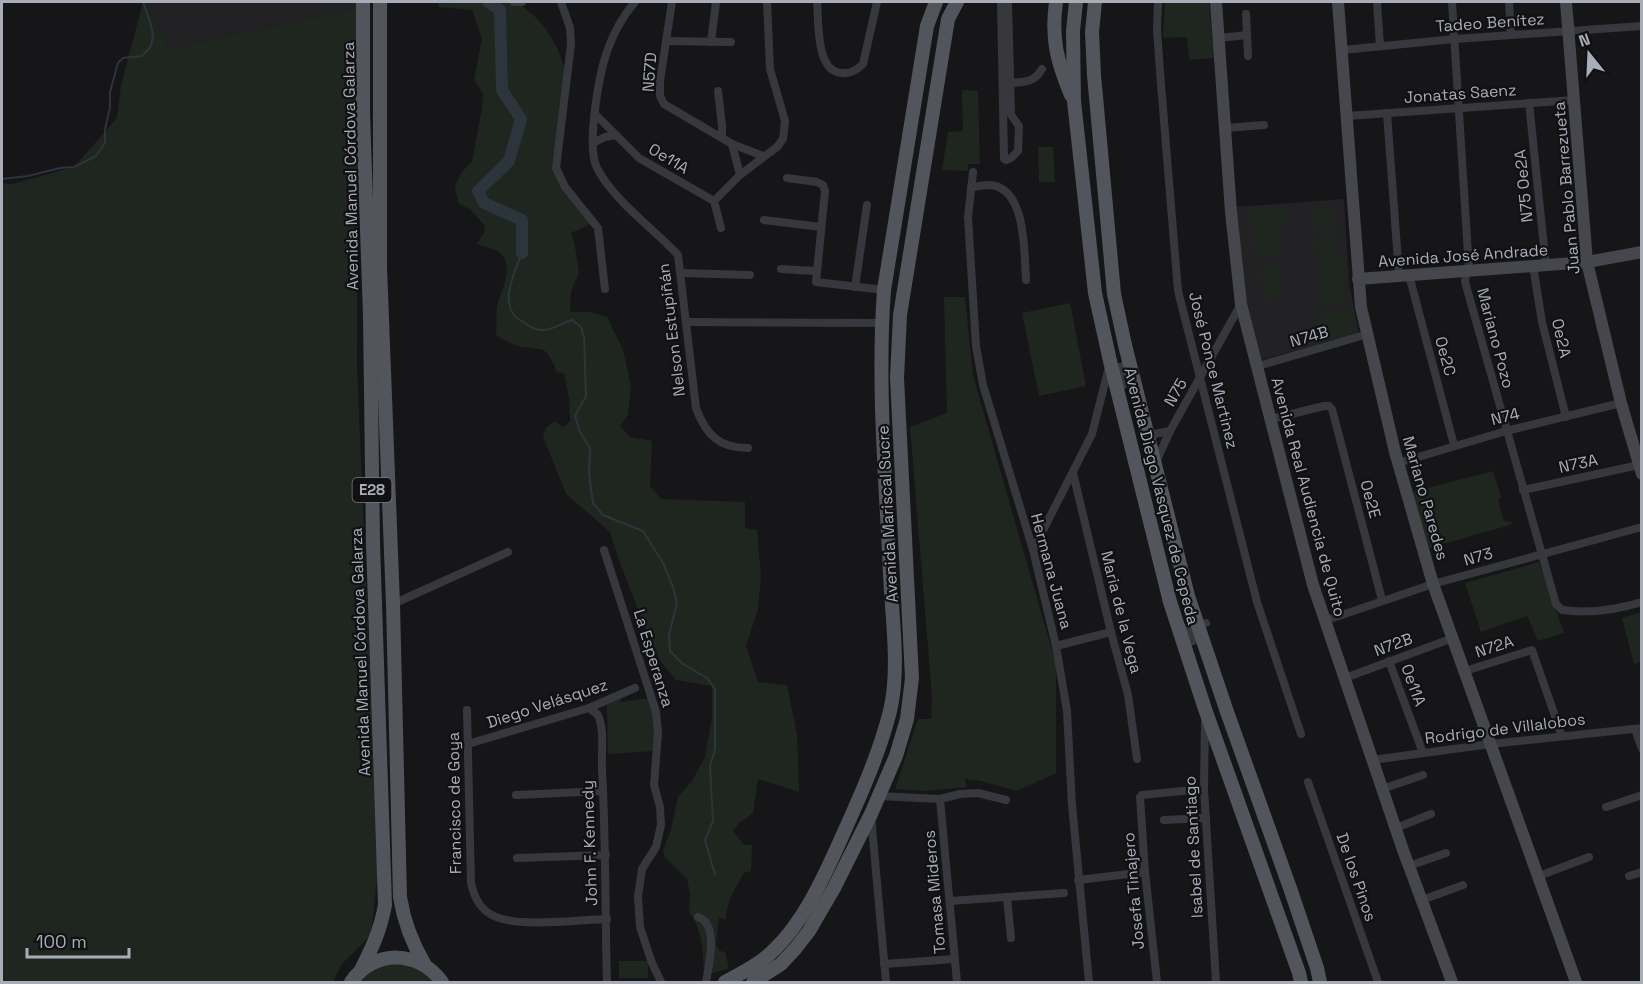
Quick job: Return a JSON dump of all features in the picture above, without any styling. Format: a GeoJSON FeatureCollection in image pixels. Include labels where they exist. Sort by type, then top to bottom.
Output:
{"type":"FeatureCollection","features":[{"type":"Feature","properties":{"kind":"main road"},"geometry":{"type":"LineString","coordinates":[[362,2],[380,4]]}},
{"type":"Feature","properties":{"kind":"main road","name":"Avenida Manuel Córdova Galarza"},"geometry":{"type":"LineString","coordinates":[[362,2],[363,113],[376,316],[385,408],[393,604],[400,897],[405,923],[414,947],[425,965]]}},
{"type":"Feature","properties":{"kind":"main road","name":"Avenida Mariscal Sucre"},"geometry":{"type":"LineString","coordinates":[[725,982],[738,976],[773,951],[796,924],[822,880],[860,796],[890,710],[894,672],[884,449],[882,323],[884,290],[927,26],[936,2]]}},
{"type":"Feature","properties":{"kind":"main road","name":"Avenida Mariscal Sucre"},"geometry":{"type":"LineString","coordinates":[[753,982],[781,964],[809,931],[834,888],[871,814],[902,738],[907,719],[912,678],[897,378],[900,315],[948,19],[957,2]]}},
{"type":"Feature","properties":{"kind":"main road"},"geometry":{"type":"LineString","coordinates":[[1056,2],[1053,26],[1056,54],[1074,101]]}},
{"type":"Feature","properties":{"kind":"main road","name":"Avenida Diego Vasquez de Cepeda"},"geometry":{"type":"LineString","coordinates":[[1076,2],[1073,31],[1074,101],[1095,292],[1110,361],[1170,602],[1301,982]]}},
{"type":"Feature","properties":{"kind":"main road","name":"Avenida Diego Vasquez de Cepeda"},"geometry":{"type":"LineString","coordinates":[[1095,2],[1092,32],[1094,75],[1114,294],[1130,364],[1188,596],[1202,624],[1236,736],[1290,888],[1320,982]]}},
{"type":"Feature","properties":{"kind":"main road","name":"Avenida Real Audiencia de Quito"},"geometry":{"type":"LineString","coordinates":[[1216,2],[1241,304],[1324,621],[1452,982]]}},
{"type":"Feature","properties":{"kind":"main road","name":"Mariano Paredes"},"geometry":{"type":"LineString","coordinates":[[1338,2],[1361,307],[1398,463],[1433,584],[1576,982]]}},
{"type":"Feature","properties":{"kind":"main road","name":"Juan Pablo Barrezueta"},"geometry":{"type":"LineString","coordinates":[[1566,2],[1587,262],[1621,403],[1640,470]]}},
{"type":"Feature","properties":{"kind":"main road","name":"Avenida Manuel Córdova Galarza"},"geometry":{"type":"LineString","coordinates":[[355,977],[381,928],[385,905],[373,554],[371,409],[379,215],[380,4]]}},
{"type":"Feature","properties":{"kind":"main road","name":"Avenida José Andrade"},"geometry":{"type":"LineString","coordinates":[[1358,279],[1587,262],[1641,252]]}},
{"type":"Feature","properties":{"kind":"main road"},"geometry":{"type":"LineString","coordinates":[[888,268],[894,266],[899,270],[893,320],[899,345]]}},
{"type":"Feature","properties":{"kind":"main road"},"geometry":{"type":"LineString","coordinates":[[371,409],[385,408]]}},
{"type":"Feature","properties":{"kind":"main road"},"geometry":{"type":"LineString","coordinates":[[884,449],[890,466],[893,507],[896,511],[904,507]]}},
{"type":"Feature","properties":{"kind":"main road","name":"E28"},"geometry":{"type":"LineString","coordinates":[[355,977],[380,959],[403,957],[425,965],[443,982]]}},
{"type":"Feature","properties":{"kind":"main road","name":"Avenida Mariscal Sucre"},"geometry":{"type":"LineString","coordinates":[[715,982],[738,976]]}},
{"type":"Feature","properties":{"kind":"street"},"geometry":{"type":"LineString","coordinates":[[514,2],[522,2]]}},
{"type":"Feature","properties":{"kind":"street"},"geometry":{"type":"LineString","coordinates":[[561,2],[570,28],[571,44],[556,168],[565,187],[598,228],[605,289]]}},
{"type":"Feature","properties":{"kind":"street","name":"Nelson Estupiñán"},"geometry":{"type":"LineString","coordinates":[[635,2],[624,16],[608,49],[602,71],[593,143],[597,167],[616,194],[678,255],[682,273],[683,302],[696,408],[702,424],[710,434],[733,448],[748,448]]}},
{"type":"Feature","properties":{"kind":"street","name":"N57D"},"geometry":{"type":"LineString","coordinates":[[672,2],[660,81],[660,96],[664,104],[732,144],[764,156]]}},
{"type":"Feature","properties":{"kind":"street"},"geometry":{"type":"LineString","coordinates":[[711,42],[716,2]]}},
{"type":"Feature","properties":{"kind":"street"},"geometry":{"type":"LineString","coordinates":[[721,228],[714,201],[741,175],[777,147],[783,139],[786,121],[770,69],[767,2]]}},
{"type":"Feature","properties":{"kind":"street"},"geometry":{"type":"LineString","coordinates":[[818,2],[821,53],[832,70],[839,73],[850,73],[863,64],[877,2]]}},
{"type":"Feature","properties":{"kind":"street"},"geometry":{"type":"LineString","coordinates":[[1001,2],[1005,15]]}},
{"type":"Feature","properties":{"kind":"street"},"geometry":{"type":"LineString","coordinates":[[1007,115],[1005,15],[1008,2]]}},
{"type":"Feature","properties":{"kind":"street","name":"José Ponce Martinez"},"geometry":{"type":"LineString","coordinates":[[1158,2],[1157,29],[1178,291],[1257,602],[1301,734]]}},
{"type":"Feature","properties":{"kind":"street"},"geometry":{"type":"LineString","coordinates":[[1377,2],[1380,46]]}},
{"type":"Feature","properties":{"kind":"street","name":"Mariano Pozo"},"geometry":{"type":"LineString","coordinates":[[1452,2],[1469,270],[1465,282],[1556,604],[1562,610],[1591,612],[1641,602]]}},
{"type":"Feature","properties":{"kind":"street"},"geometry":{"type":"LineString","coordinates":[[1509,2],[1511,35]]}},
{"type":"Feature","properties":{"kind":"street"},"geometry":{"type":"LineString","coordinates":[[1246,14],[1248,56]]}},
{"type":"Feature","properties":{"kind":"street","name":"Tadeo Benítez"},"geometry":{"type":"LineString","coordinates":[[1342,50],[1455,39],[1641,26]]}},
{"type":"Feature","properties":{"kind":"street"},"geometry":{"type":"LineString","coordinates":[[1219,38],[1247,35]]}},
{"type":"Feature","properties":{"kind":"street"},"geometry":{"type":"LineString","coordinates":[[666,41],[731,42]]}},
{"type":"Feature","properties":{"kind":"street"},"geometry":{"type":"LineString","coordinates":[[1007,83],[1034,80],[1042,69]]}},
{"type":"Feature","properties":{"kind":"street"},"geometry":{"type":"LineString","coordinates":[[718,91],[722,137]]}},
{"type":"Feature","properties":{"kind":"street","name":"Jonatas Saenz"},"geometry":{"type":"LineString","coordinates":[[1347,116],[1575,100]]}},
{"type":"Feature","properties":{"kind":"street","name":"N75 Oe2A"},"geometry":{"type":"LineString","coordinates":[[1529,103],[1540,266]]}},
{"type":"Feature","properties":{"kind":"street","name":"Oe2C"},"geometry":{"type":"LineString","coordinates":[[1387,113],[1404,275],[1454,446]]}},
{"type":"Feature","properties":{"kind":"street","name":"Oe11A"},"geometry":{"type":"LineString","coordinates":[[595,114],[639,158],[714,201]]}},
{"type":"Feature","properties":{"kind":"street"},"geometry":{"type":"LineString","coordinates":[[1225,128],[1264,125]]}},
{"type":"Feature","properties":{"kind":"street"},"geometry":{"type":"LineString","coordinates":[[593,143],[616,135]]}},
{"type":"Feature","properties":{"kind":"street"},"geometry":{"type":"LineString","coordinates":[[732,144],[741,175]]}},
{"type":"Feature","properties":{"kind":"street","name":"Hermana Juana"},"geometry":{"type":"LineString","coordinates":[[973,172],[968,217],[976,346],[983,385],[1033,550],[1056,646],[1067,711],[1078,880],[1089,982]]}},
{"type":"Feature","properties":{"kind":"street"},"geometry":{"type":"LineString","coordinates":[[787,178],[823,185],[825,190],[816,282],[884,290]]}},
{"type":"Feature","properties":{"kind":"street"},"geometry":{"type":"LineString","coordinates":[[972,188],[992,185],[999,187],[1007,192],[1012,200],[1023,228],[1026,280]]}},
{"type":"Feature","properties":{"kind":"street"},"geometry":{"type":"LineString","coordinates":[[855,286],[867,205]]}},
{"type":"Feature","properties":{"kind":"street"},"geometry":{"type":"LineString","coordinates":[[764,220],[821,227]]}},
{"type":"Feature","properties":{"kind":"street"},"geometry":{"type":"LineString","coordinates":[[1088,228],[1108,226]]}},
{"type":"Feature","properties":{"kind":"street","name":"Oe2A"},"geometry":{"type":"LineString","coordinates":[[1540,266],[1542,322],[1566,417]]}},
{"type":"Feature","properties":{"kind":"street"},"geometry":{"type":"LineString","coordinates":[[781,269],[816,271]]}},
{"type":"Feature","properties":{"kind":"street"},"geometry":{"type":"LineString","coordinates":[[682,273],[750,275]]}},
{"type":"Feature","properties":{"kind":"street","name":"N75"},"geometry":{"type":"LineString","coordinates":[[1154,460],[1241,304]]}},
{"type":"Feature","properties":{"kind":"street"},"geometry":{"type":"LineString","coordinates":[[687,322],[882,323]]}},
{"type":"Feature","properties":{"kind":"street","name":"N74B"},"geometry":{"type":"LineString","coordinates":[[1258,366],[1368,334]]}},
{"type":"Feature","properties":{"kind":"street"},"geometry":{"type":"LineString","coordinates":[[1033,550],[1092,434],[1110,361]]}},
{"type":"Feature","properties":{"kind":"street"},"geometry":{"type":"LineString","coordinates":[[1117,387],[1123,386],[1119,367],[1124,380],[1126,379],[1123,366],[1130,364]]}},
{"type":"Feature","properties":{"kind":"street","name":"N74"},"geometry":{"type":"LineString","coordinates":[[1398,463],[1506,431],[1621,403]]}},
{"type":"Feature","properties":{"kind":"street","name":"Oe2E"},"geometry":{"type":"LineString","coordinates":[[1271,419],[1329,406],[1332,409],[1382,600]]}},
{"type":"Feature","properties":{"kind":"street","name":"N75"},"geometry":{"type":"LineString","coordinates":[[1147,430],[1154,434],[1170,431]]}},
{"type":"Feature","properties":{"kind":"street"},"geometry":{"type":"LineString","coordinates":[[1136,460],[1154,460]]}},
{"type":"Feature","properties":{"kind":"street","name":"N73A"},"geometry":{"type":"LineString","coordinates":[[1523,490],[1640,470]]}},
{"type":"Feature","properties":{"kind":"street","name":"Maria de la Vega"},"geometry":{"type":"LineString","coordinates":[[1073,473],[1128,695],[1137,759]]}},
{"type":"Feature","properties":{"kind":"street","name":"N73"},"geometry":{"type":"LineString","coordinates":[[1324,621],[1433,584],[1641,527]]}},
{"type":"Feature","properties":{"kind":"street","name":"La Esperanza"},"geometry":{"type":"LineString","coordinates":[[604,550],[656,712],[658,733],[654,785],[660,807],[661,825],[656,847],[642,869],[638,913],[652,963],[662,982]]}},
{"type":"Feature","properties":{"kind":"street"},"geometry":{"type":"LineString","coordinates":[[393,604],[508,552]]}},
{"type":"Feature","properties":{"kind":"street"},"geometry":{"type":"LineString","coordinates":[[1179,629],[1182,628],[1187,644],[1189,643],[1185,628],[1191,642],[1193,641],[1190,628],[1202,624]]}},
{"type":"Feature","properties":{"kind":"street"},"geometry":{"type":"LineString","coordinates":[[1056,646],[1111,632]]}},
{"type":"Feature","properties":{"kind":"street","name":"N72B"},"geometry":{"type":"LineString","coordinates":[[1345,678],[1452,638]]}},
{"type":"Feature","properties":{"kind":"street","name":"N72A"},"geometry":{"type":"LineString","coordinates":[[1465,672],[1532,650],[1563,736]]}},
{"type":"Feature","properties":{"kind":"street","name":"Oe11A"},"geometry":{"type":"LineString","coordinates":[[1389,661],[1423,753]]}},
{"type":"Feature","properties":{"kind":"street","name":"Diego Velásquez"},"geometry":{"type":"LineString","coordinates":[[468,744],[589,708],[635,688]]}},
{"type":"Feature","properties":{"kind":"street","name":"John F. Kennedy"},"geometry":{"type":"LineString","coordinates":[[589,708],[596,712],[600,719],[606,855],[607,982]]}},
{"type":"Feature","properties":{"kind":"street","name":"Isabel de Santiago"},"geometry":{"type":"LineString","coordinates":[[1205,709],[1204,789],[1216,982]]}},
{"type":"Feature","properties":{"kind":"street","name":"Francisco de Goya"},"geometry":{"type":"LineString","coordinates":[[467,710],[471,883],[476,901],[492,916],[512,921],[607,919]]}},
{"type":"Feature","properties":{"kind":"street"},"geometry":{"type":"LineString","coordinates":[[1638,728],[1641,749]]}},
{"type":"Feature","properties":{"kind":"street","name":"Rodrigo de Villalobos"},"geometry":{"type":"LineString","coordinates":[[1372,760],[1638,728]]}},
{"type":"Feature","properties":{"kind":"street"},"geometry":{"type":"LineString","coordinates":[[1217,743],[1236,736]]}},
{"type":"Feature","properties":{"kind":"street"},"geometry":{"type":"LineString","coordinates":[[1383,789],[1423,775]]}},
{"type":"Feature","properties":{"kind":"street","name":"De los Pinos"},"geometry":{"type":"LineString","coordinates":[[1308,782],[1378,982]]}},
{"type":"Feature","properties":{"kind":"street","name":"Josefa Tinajero"},"geometry":{"type":"LineString","coordinates":[[1157,982],[1145,872],[1140,797],[1204,789]]}},
{"type":"Feature","properties":{"kind":"street"},"geometry":{"type":"LineString","coordinates":[[516,795],[603,791]]}},
{"type":"Feature","properties":{"kind":"street"},"geometry":{"type":"LineString","coordinates":[[879,796],[940,799],[960,794],[978,793],[1006,800]]}},
{"type":"Feature","properties":{"kind":"street"},"geometry":{"type":"LineString","coordinates":[[1606,807],[1641,795]]}},
{"type":"Feature","properties":{"kind":"street","name":"Tomasa Mideros"},"geometry":{"type":"LineString","coordinates":[[940,799],[957,982]]}},
{"type":"Feature","properties":{"kind":"street"},"geometry":{"type":"LineString","coordinates":[[871,814],[886,982]]}},
{"type":"Feature","properties":{"kind":"street"},"geometry":{"type":"LineString","coordinates":[[1396,828],[1431,814]]}},
{"type":"Feature","properties":{"kind":"street"},"geometry":{"type":"LineString","coordinates":[[1164,820],[1206,818]]}},
{"type":"Feature","properties":{"kind":"street"},"geometry":{"type":"LineString","coordinates":[[1250,834],[1269,828]]}},
{"type":"Feature","properties":{"kind":"street"},"geometry":{"type":"LineString","coordinates":[[1409,866],[1446,853]]}},
{"type":"Feature","properties":{"kind":"street"},"geometry":{"type":"LineString","coordinates":[[517,858],[606,855]]}},
{"type":"Feature","properties":{"kind":"street"},"geometry":{"type":"LineString","coordinates":[[1539,876],[1589,857]]}},
{"type":"Feature","properties":{"kind":"street"},"geometry":{"type":"LineString","coordinates":[[1078,880],[1145,872]]}},
{"type":"Feature","properties":{"kind":"street"},"geometry":{"type":"LineString","coordinates":[[1629,876],[1641,872]]}},
{"type":"Feature","properties":{"kind":"street"},"geometry":{"type":"LineString","coordinates":[[1422,900],[1463,885]]}},
{"type":"Feature","properties":{"kind":"street"},"geometry":{"type":"LineString","coordinates":[[1272,894],[1290,888]]}},
{"type":"Feature","properties":{"kind":"street"},"geometry":{"type":"LineString","coordinates":[[950,901],[1064,893]]}},
{"type":"Feature","properties":{"kind":"street"},"geometry":{"type":"LineString","coordinates":[[1007,897],[1011,938]]}},
{"type":"Feature","properties":{"kind":"street"},"geometry":{"type":"LineString","coordinates":[[698,917],[704,919],[708,924],[711,934],[706,982]]}},
{"type":"Feature","properties":{"kind":"street"},"geometry":{"type":"LineString","coordinates":[[884,964],[955,959]]}},
{"type":"Feature","properties":{"kind":"shaded area"},"geometry":{"type":"Polygon","coordinates":[[[143,2],[169,48],[358,8],[357,366],[378,869],[371,935],[342,964],[333,982],[2,982],[2,183],[12,184],[74,167],[117,118],[121,85],[143,2]]]}},
{"type":"Feature","properties":{"kind":"shaded area"},"geometry":{"type":"Polygon","coordinates":[[[145,2],[358,2],[358,8],[169,48],[145,2]]]}},
{"type":"Feature","properties":{"kind":"shaded area"},"geometry":{"type":"Polygon","coordinates":[[[439,2],[514,2],[532,14],[554,41],[565,72],[556,160],[567,183],[597,221],[571,233],[579,273],[571,291],[570,312],[591,312],[607,317],[623,350],[631,386],[628,415],[620,426],[630,437],[652,441],[650,486],[661,499],[745,502],[745,528],[757,530],[761,577],[758,609],[746,646],[758,682],[787,685],[797,734],[799,792],[758,779],[753,813],[738,824],[733,831],[744,845],[752,845],[751,871],[744,873],[735,889],[726,919],[719,918],[716,945],[720,951],[725,952],[729,968],[704,976],[700,934],[689,912],[690,894],[687,879],[665,857],[663,850],[671,830],[678,797],[692,781],[705,757],[712,718],[712,686],[676,680],[661,662],[650,640],[610,532],[566,494],[543,437],[546,428],[554,421],[564,427],[570,421],[569,398],[564,373],[557,372],[549,356],[543,350],[518,346],[496,336],[497,307],[505,282],[506,262],[498,252],[477,244],[484,233],[485,226],[471,210],[458,203],[455,186],[461,173],[472,161],[482,109],[483,94],[474,80],[482,38],[472,10],[438,7],[439,2]]]}},
{"type":"Feature","properties":{"kind":"shaded area"},"geometry":{"type":"Polygon","coordinates":[[[1165,2],[1209,2],[1214,58],[1189,60],[1187,37],[1163,38],[1165,2]]]}},
{"type":"Feature","properties":{"kind":"shaded area"},"geometry":{"type":"Polygon","coordinates":[[[962,90],[978,91],[980,164],[968,164],[968,171],[942,170],[948,132],[963,131],[962,90]]]}},
{"type":"Feature","properties":{"kind":"shaded area"},"geometry":{"type":"Polygon","coordinates":[[[1038,147],[1053,147],[1055,182],[1039,182],[1038,147]]]}},
{"type":"Feature","properties":{"kind":"shaded area"},"geometry":{"type":"Polygon","coordinates":[[[1344,199],[1349,284],[1359,333],[1260,360],[1245,297],[1236,207],[1344,199]]]}},
{"type":"Feature","properties":{"kind":"shaded area"},"geometry":{"type":"Polygon","coordinates":[[[1331,204],[1333,233],[1316,235],[1314,205],[1331,204]]]}},
{"type":"Feature","properties":{"kind":"shaded area"},"geometry":{"type":"Polygon","coordinates":[[[1285,206],[1285,221],[1279,234],[1281,252],[1254,255],[1250,209],[1285,206]]]}},
{"type":"Feature","properties":{"kind":"shaded area"},"geometry":{"type":"Polygon","coordinates":[[[1336,237],[1337,251],[1316,253],[1314,239],[1336,237]]]}},
{"type":"Feature","properties":{"kind":"shaded area"},"geometry":{"type":"Polygon","coordinates":[[[1340,253],[1346,304],[1324,307],[1318,256],[1340,253]]]}},
{"type":"Feature","properties":{"kind":"shaded area"},"geometry":{"type":"Polygon","coordinates":[[[1269,263],[1276,267],[1280,297],[1265,301],[1260,268],[1269,263]]]}},
{"type":"Feature","properties":{"kind":"shaded area"},"geometry":{"type":"Polygon","coordinates":[[[944,297],[965,297],[973,376],[1056,664],[1056,773],[1017,791],[965,779],[967,787],[927,791],[895,789],[918,719],[931,719],[932,696],[910,427],[947,413],[944,297]]]}},
{"type":"Feature","properties":{"kind":"shaded area"},"geometry":{"type":"Polygon","coordinates":[[[1070,303],[1086,386],[1039,396],[1022,313],[1070,303]]]}},
{"type":"Feature","properties":{"kind":"shaded area"},"geometry":{"type":"Polygon","coordinates":[[[1346,310],[1353,313],[1357,332],[1315,344],[1314,333],[1318,314],[1346,310]]]}},
{"type":"Feature","properties":{"kind":"shaded area"},"geometry":{"type":"Polygon","coordinates":[[[1493,471],[1501,497],[1498,500],[1504,521],[1513,522],[1510,525],[1429,548],[1412,492],[1493,471]]]}},
{"type":"Feature","properties":{"kind":"shaded area"},"geometry":{"type":"Polygon","coordinates":[[[1539,562],[1564,633],[1538,641],[1527,616],[1481,632],[1465,583],[1539,562]]]}},
{"type":"Feature","properties":{"kind":"shaded area"},"geometry":{"type":"Polygon","coordinates":[[[1641,612],[1641,662],[1634,664],[1622,618],[1641,612]]]}},
{"type":"Feature","properties":{"kind":"shaded area"},"geometry":{"type":"Polygon","coordinates":[[[651,698],[655,751],[608,754],[607,705],[620,699],[621,702],[651,698]]]}},
{"type":"Feature","properties":{"kind":"shaded area"},"geometry":{"type":"Polygon","coordinates":[[[619,961],[648,961],[648,978],[619,978],[619,961]]]}},
{"type":"Feature","properties":{"kind":"shaded area"},"geometry":{"type":"Polygon","coordinates":[[[394,963],[416,968],[436,982],[358,982],[374,969],[394,963]]]}},
{"type":"Feature","properties":{"kind":"waterway"},"geometry":{"type":"LineString","coordinates":[[2,179],[74,167],[96,156],[105,143],[110,92],[118,63],[123,58],[142,56],[151,46],[153,35],[143,2]]}},
{"type":"Feature","properties":{"kind":"waterway"},"geometry":{"type":"LineString","coordinates":[[488,2],[500,10],[502,90],[521,119],[509,161],[478,191],[484,203],[522,220],[522,253]]}},
{"type":"Feature","properties":{"kind":"waterway"},"geometry":{"type":"LineString","coordinates":[[522,253],[509,290],[510,308],[515,316],[540,330],[572,320],[581,327],[584,337],[586,396],[575,416],[580,432],[590,448],[589,474],[593,503],[603,515],[643,531],[663,563],[677,603],[669,635],[670,651],[683,664],[707,678],[715,689],[715,749],[710,766],[713,821],[705,840],[715,875]]}}]}
